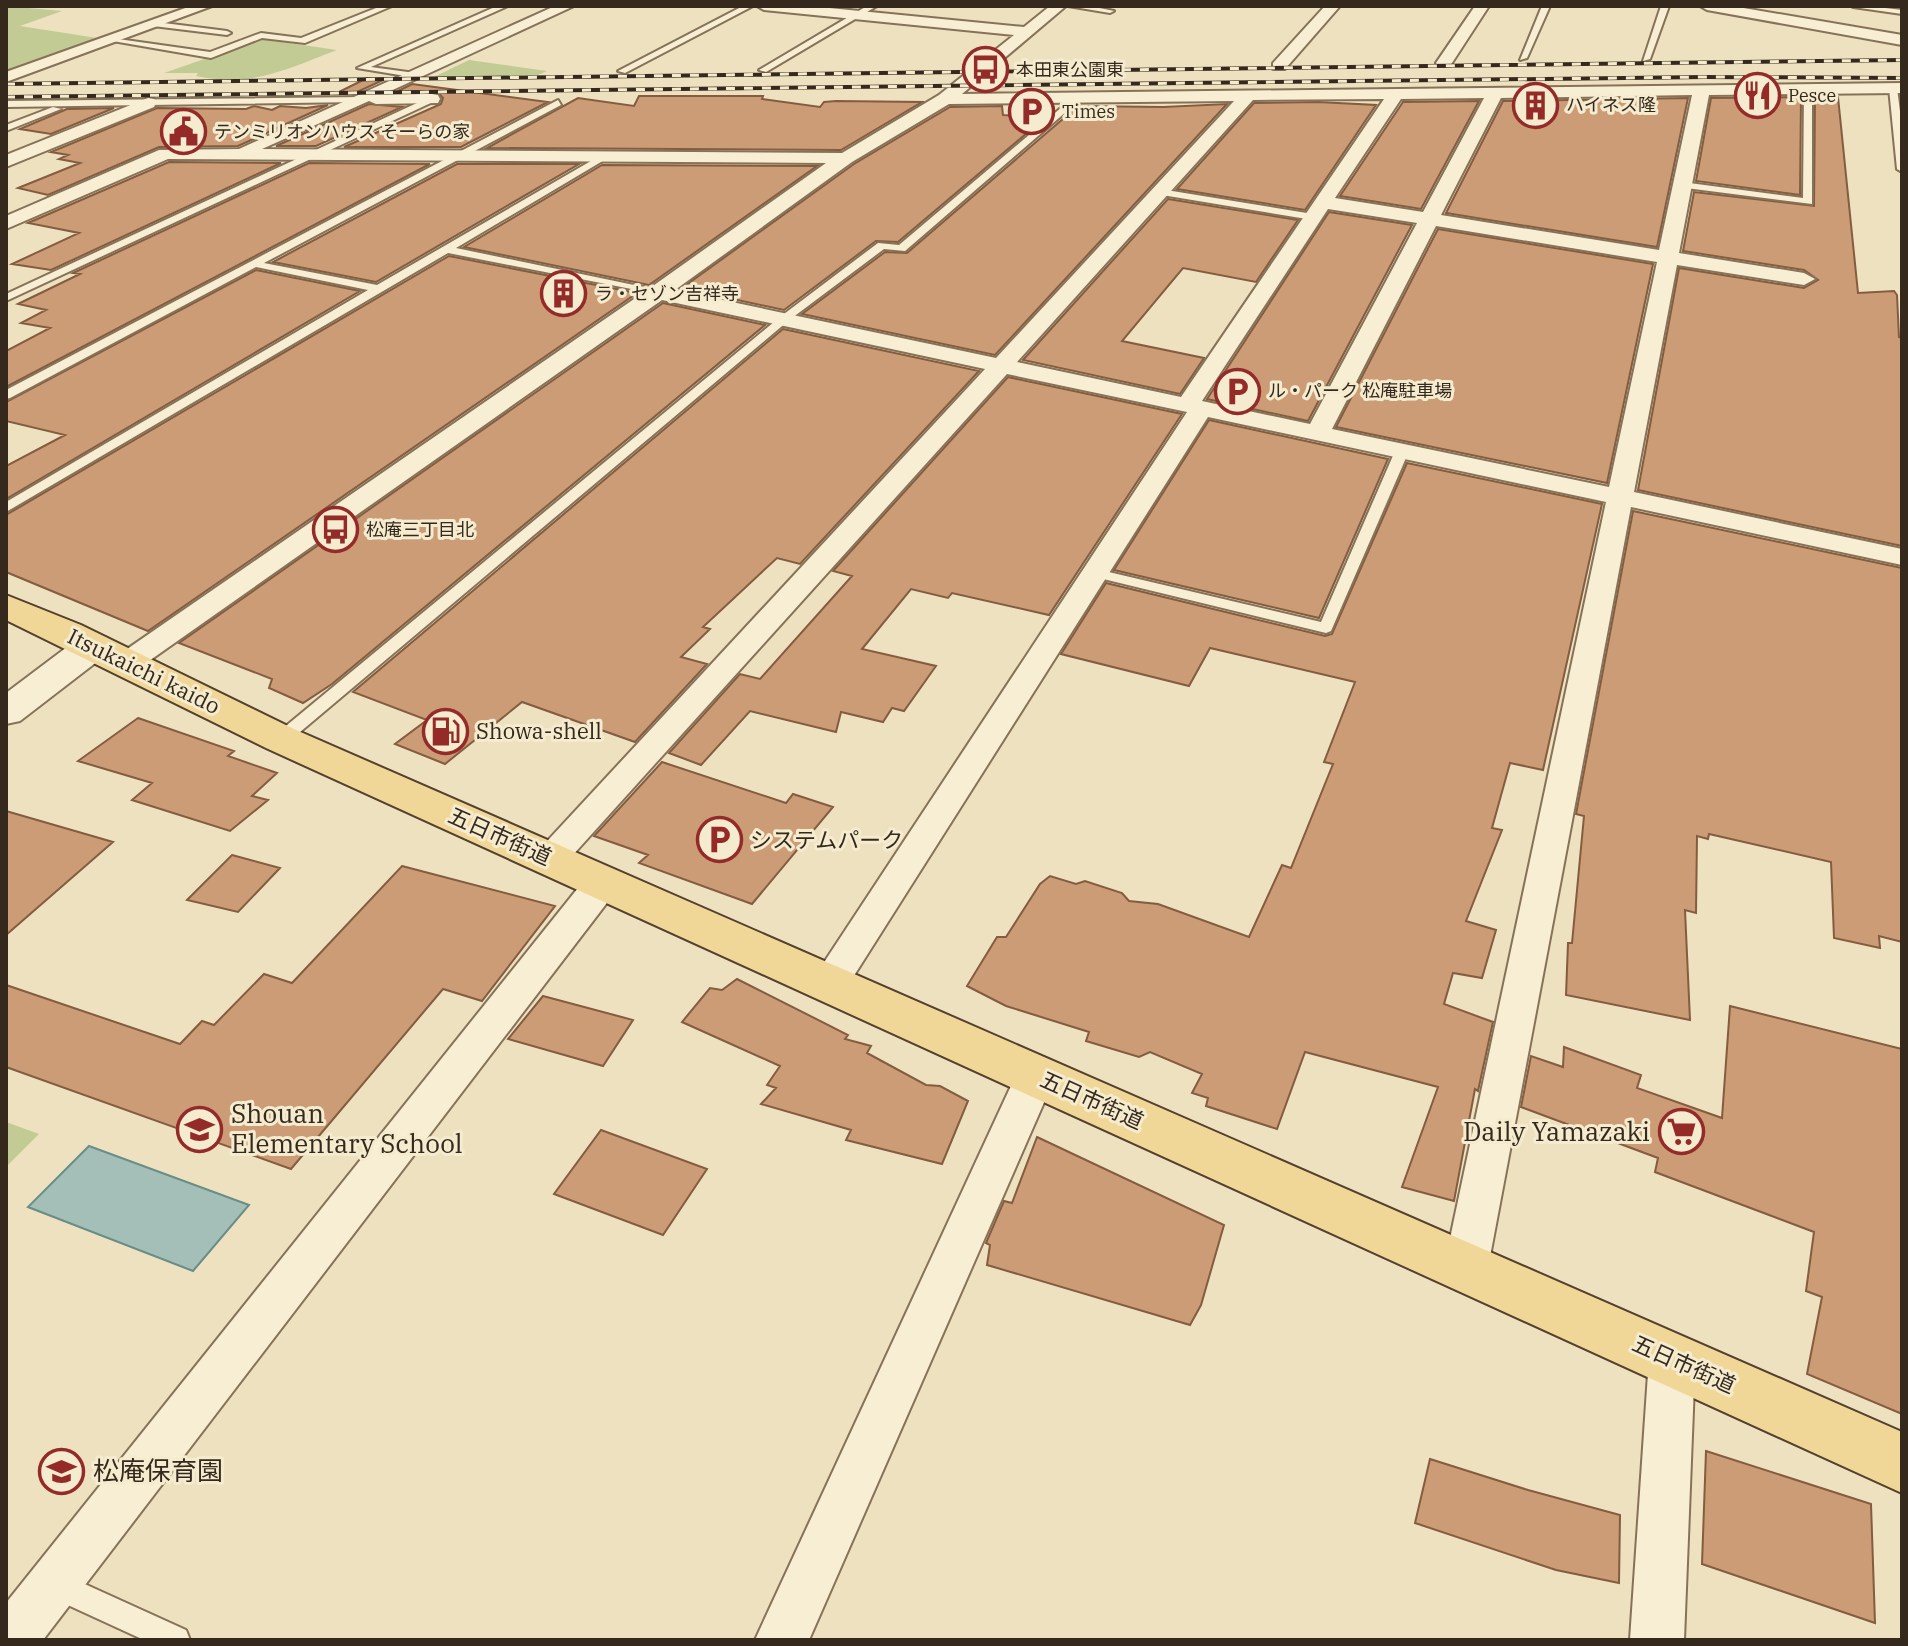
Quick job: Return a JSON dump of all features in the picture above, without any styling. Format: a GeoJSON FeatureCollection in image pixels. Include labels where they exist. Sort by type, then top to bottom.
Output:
{"type":"FeatureCollection","features":[{"type":"Feature","properties":{"kind":"main road","name":"Itsukaichi kaido"},"geometry":{"type":"LineString","coordinates":[[6,606],[111,654],[281,739]]}},
{"type":"Feature","properties":{"kind":"main road","name":"五日市街道"},"geometry":{"type":"LineString","coordinates":[[281,739],[1902,1463]]}},
{"type":"Feature","properties":{"kind":"street"},"geometry":{"type":"LineString","coordinates":[[6,77],[205,6]]}},
{"type":"Feature","properties":{"kind":"street"},"geometry":{"type":"LineString","coordinates":[[237,154],[567,6]]}},
{"type":"Feature","properties":{"kind":"street"},"geometry":{"type":"LineString","coordinates":[[764,6],[1027,32]]}},
{"type":"Feature","properties":{"kind":"street"},"geometry":{"type":"LineString","coordinates":[[6,712],[111,654],[658,293],[846,158],[945,99],[1059,6]]}},
{"type":"Feature","properties":{"kind":"street"},"geometry":{"type":"LineString","coordinates":[[1279,66],[1333,6]]}},
{"type":"Feature","properties":{"kind":"street"},"geometry":{"type":"LineString","coordinates":[[1444,63],[1482,6]]}},
{"type":"Feature","properties":{"kind":"street"},"geometry":{"type":"LineString","coordinates":[[1707,6],[1902,40]]}},
{"type":"Feature","properties":{"kind":"street"},"geometry":{"type":"LineString","coordinates":[[1855,31],[1857,6]]}},
{"type":"Feature","properties":{"kind":"street"},"geometry":{"type":"LineString","coordinates":[[945,99],[1897,88]]}},
{"type":"Feature","properties":{"kind":"street"},"geometry":{"type":"LineString","coordinates":[[1466,1267],[1701,91]]}},
{"type":"Feature","properties":{"kind":"street"},"geometry":{"type":"LineString","coordinates":[[1318,432],[1495,93]]}},
{"type":"Feature","properties":{"kind":"street"},"geometry":{"type":"LineString","coordinates":[[830,983],[1096,573],[1195,406],[1318,210],[1395,95]]}},
{"type":"Feature","properties":{"kind":"street"},"geometry":{"type":"LineString","coordinates":[[550,859],[1248,96]]}},
{"type":"Feature","properties":{"kind":"street"},"geometry":{"type":"LineString","coordinates":[[360,99],[432,99]]}},
{"type":"Feature","properties":{"kind":"street"},"geometry":{"type":"LineString","coordinates":[[6,162],[148,103]]}},
{"type":"Feature","properties":{"kind":"street"},"geometry":{"type":"LineString","coordinates":[[6,223],[165,154],[846,158]]}},
{"type":"Feature","properties":{"kind":"street"},"geometry":{"type":"LineString","coordinates":[[1318,210],[1429,219],[1804,279]]}},
{"type":"Feature","properties":{"kind":"street"},"geometry":{"type":"LineString","coordinates":[[658,293],[1902,557]]}},
{"type":"Feature","properties":{"kind":"street"},"geometry":{"type":"LineString","coordinates":[[10,1640],[603,882]]}},
{"type":"Feature","properties":{"kind":"street"},"geometry":{"type":"LineString","coordinates":[[782,1640],[1036,1075]]}},
{"type":"Feature","properties":{"kind":"street"},"geometry":{"type":"LineString","coordinates":[[1657,1640],[1672,1359]]}},
{"type":"Feature","properties":{"kind":"lane"},"geometry":{"type":"LineString","coordinates":[[111,40],[211,55],[261,35],[302,41],[388,6]]}},
{"type":"Feature","properties":{"kind":"lane"},"geometry":{"type":"LineString","coordinates":[[415,76],[361,68],[504,6]]}},
{"type":"Feature","properties":{"kind":"lane"},"geometry":{"type":"LineString","coordinates":[[622,71],[749,6]]}},
{"type":"Feature","properties":{"kind":"lane"},"geometry":{"type":"LineString","coordinates":[[763,70],[873,6]]}},
{"type":"Feature","properties":{"kind":"lane"},"geometry":{"type":"LineString","coordinates":[[1072,6],[1110,11]]}},
{"type":"Feature","properties":{"kind":"lane"},"geometry":{"type":"LineString","coordinates":[[1523,58],[1546,6]]}},
{"type":"Feature","properties":{"kind":"lane"},"geometry":{"type":"LineString","coordinates":[[1646,59],[1665,6]]}},
{"type":"Feature","properties":{"kind":"lane"},"geometry":{"type":"LineString","coordinates":[[1857,6],[1902,12]]}},
{"type":"Feature","properties":{"kind":"lane"},"geometry":{"type":"LineString","coordinates":[[156,24],[227,33]]}},
{"type":"Feature","properties":{"kind":"lane"},"geometry":{"type":"LineString","coordinates":[[1897,88],[1902,169]]}},
{"type":"Feature","properties":{"kind":"lane"},"geometry":{"type":"LineString","coordinates":[[1682,185],[1808,202],[1808,89]]}},
{"type":"Feature","properties":{"kind":"lane"},"geometry":{"type":"LineString","coordinates":[[281,739],[784,319],[882,245],[901,249],[1078,98]]}},
{"type":"Feature","properties":{"kind":"lane"},"geometry":{"type":"LineString","coordinates":[[6,104],[360,99]]}},
{"type":"Feature","properties":{"kind":"lane"},"geometry":{"type":"LineString","coordinates":[[6,298],[432,99]]}},
{"type":"Feature","properties":{"kind":"lane"},"geometry":{"type":"LineString","coordinates":[[6,395],[558,103]]}},
{"type":"Feature","properties":{"kind":"lane"},"geometry":{"type":"LineString","coordinates":[[6,128],[69,104]]}},
{"type":"Feature","properties":{"kind":"lane"},"geometry":{"type":"LineString","coordinates":[[6,508],[603,157]]}},
{"type":"Feature","properties":{"kind":"lane"},"geometry":{"type":"LineString","coordinates":[[1160,192],[1318,210]]}},
{"type":"Feature","properties":{"kind":"lane"},"geometry":{"type":"LineString","coordinates":[[447,249],[658,293]]}},
{"type":"Feature","properties":{"kind":"lane"},"geometry":{"type":"LineString","coordinates":[[255,264],[378,289]]}},
{"type":"Feature","properties":{"kind":"lane"},"geometry":{"type":"LineString","coordinates":[[1096,573],[1326,628],[1402,451]]}},
{"type":"Feature","properties":{"kind":"lane"},"geometry":{"type":"LineString","coordinates":[[54,1583],[176,1640]]}},
{"type":"Feature","properties":{"kind":"green space"},"geometry":{"type":"Polygon","coordinates":[[[6,6],[62,11],[20,26],[97,38],[6,70],[6,6]]]}},
{"type":"Feature","properties":{"kind":"green space"},"geometry":{"type":"Polygon","coordinates":[[[262,39],[337,50],[285,70],[252,78],[216,79],[196,76],[198,73],[164,73],[262,39]]]}},
{"type":"Feature","properties":{"kind":"green space"},"geometry":{"type":"Polygon","coordinates":[[[469,60],[547,71],[538,75],[434,77],[469,60]]]}},
{"type":"Feature","properties":{"kind":"green space"},"geometry":{"type":"Polygon","coordinates":[[[6,1122],[39,1134],[6,1167],[6,1122]]]}},
{"type":"Feature","properties":{"kind":"water"},"geometry":{"type":"Polygon","coordinates":[[[89,1146],[249,1205],[193,1271],[28,1207],[89,1146]]]}},
{"type":"Feature","properties":{"kind":"building"},"geometry":{"type":"Polygon","coordinates":[[[367,78],[383,80],[353,94],[335,94],[367,78]]]}},
{"type":"Feature","properties":{"kind":"building"},"geometry":{"type":"Polygon","coordinates":[[[412,84],[548,102],[461,147],[344,147],[441,104],[443,98],[438,92],[398,91],[412,84]]]}},
{"type":"Feature","properties":{"kind":"building"},"geometry":{"type":"Polygon","coordinates":[[[639,96],[763,96],[762,99],[820,107],[824,102],[836,101],[922,102],[841,150],[487,148],[578,98],[634,106],[639,96]]]}},
{"type":"Feature","properties":{"kind":"building"},"geometry":{"type":"Polygon","coordinates":[[[1801,97],[1800,195],[1696,181],[1711,98],[1801,97]]]}},
{"type":"Feature","properties":{"kind":"building"},"geometry":{"type":"Polygon","coordinates":[[[1815,97],[1838,97],[1858,293],[1894,291],[1897,295],[1899,337],[1902,338],[1902,546],[1638,490],[1679,268],[1804,288],[1818,280],[1804,270],[1683,251],[1694,192],[1814,206],[1815,97]]]}},
{"type":"Feature","properties":{"kind":"building"},"geometry":{"type":"Polygon","coordinates":[[[1688,98],[1657,247],[1446,213],[1503,101],[1688,98]]]}},
{"type":"Feature","properties":{"kind":"building"},"geometry":{"type":"Polygon","coordinates":[[[1479,101],[1421,209],[1340,196],[1403,102],[1479,101]]]}},
{"type":"Feature","properties":{"kind":"building"},"geometry":{"type":"Polygon","coordinates":[[[1254,103],[1376,105],[1305,210],[1177,189],[1254,103]]]}},
{"type":"Feature","properties":{"kind":"building"},"geometry":{"type":"Polygon","coordinates":[[[369,104],[402,107],[316,146],[276,146],[369,104]]]}},
{"type":"Feature","properties":{"kind":"building"},"geometry":{"type":"Polygon","coordinates":[[[1227,104],[995,355],[802,314],[885,252],[907,253],[1078,106],[1227,104]]]}},
{"type":"Feature","properties":{"kind":"building"},"geometry":{"type":"Polygon","coordinates":[[[328,105],[238,146],[159,147],[48,195],[18,188],[80,163],[59,159],[68,155],[51,152],[157,108],[246,109],[254,106],[272,110],[280,106],[306,108],[328,105]]]}},
{"type":"Feature","properties":{"kind":"building"},"geometry":{"type":"Polygon","coordinates":[[[1002,106],[1003,115],[1046,117],[898,242],[876,241],[784,310],[682,288],[854,164],[950,107],[1002,106]]]}},
{"type":"Feature","properties":{"kind":"building"},"geometry":{"type":"Polygon","coordinates":[[[114,108],[51,134],[20,129],[67,109],[114,108]]]}},
{"type":"Feature","properties":{"kind":"building"},"geometry":{"type":"Polygon","coordinates":[[[169,162],[281,163],[51,270],[12,264],[79,233],[28,223],[169,162]]]}},
{"type":"Feature","properties":{"kind":"building"},"geometry":{"type":"Polygon","coordinates":[[[309,163],[430,164],[6,387],[6,351],[50,328],[21,323],[46,310],[18,304],[80,274],[73,273],[309,163]]]}},
{"type":"Feature","properties":{"kind":"building"},"geometry":{"type":"Polygon","coordinates":[[[457,164],[579,164],[376,282],[273,262],[457,164]]]}},
{"type":"Feature","properties":{"kind":"building"},"geometry":{"type":"Polygon","coordinates":[[[602,165],[817,166],[649,285],[464,247],[602,165]]]}},
{"type":"Feature","properties":{"kind":"building"},"geometry":{"type":"Polygon","coordinates":[[[1168,199],[1298,220],[1256,282],[1183,268],[1122,341],[1204,358],[1180,394],[1023,360],[1168,199]]]}},
{"type":"Feature","properties":{"kind":"building"},"geometry":{"type":"Polygon","coordinates":[[[1329,212],[1412,225],[1308,421],[1207,399],[1329,212]]]}},
{"type":"Feature","properties":{"kind":"building"},"geometry":{"type":"Polygon","coordinates":[[[1438,229],[1653,264],[1607,483],[1336,427],[1438,229]]]}},
{"type":"Feature","properties":{"kind":"building"},"geometry":{"type":"Polygon","coordinates":[[[449,256],[637,293],[148,631],[6,572],[6,515],[449,256]]]}},
{"type":"Feature","properties":{"kind":"building"},"geometry":{"type":"Polygon","coordinates":[[[256,270],[360,291],[6,499],[6,466],[65,435],[6,421],[6,402],[256,270]]]}},
{"type":"Feature","properties":{"kind":"building"},"geometry":{"type":"Polygon","coordinates":[[[663,303],[765,325],[332,684],[303,703],[269,688],[272,679],[179,643],[663,303]]]}},
{"type":"Feature","properties":{"kind":"building"},"geometry":{"type":"Polygon","coordinates":[[[783,329],[979,371],[800,564],[777,558],[703,627],[710,629],[681,657],[707,664],[635,742],[522,702],[445,764],[395,744],[427,720],[353,692],[783,329]]]}},
{"type":"Feature","properties":{"kind":"building"},"geometry":{"type":"Polygon","coordinates":[[[1008,377],[1182,414],[1049,615],[952,593],[948,598],[911,589],[862,649],[936,666],[904,711],[892,708],[883,722],[841,712],[836,732],[750,711],[701,765],[669,753],[740,674],[760,679],[852,576],[833,571],[1008,377]]]}},
{"type":"Feature","properties":{"kind":"building"},"geometry":{"type":"Polygon","coordinates":[[[1209,420],[1388,459],[1319,618],[1114,570],[1209,420]]]}},
{"type":"Feature","properties":{"kind":"building"},"geometry":{"type":"Polygon","coordinates":[[[1407,463],[1602,504],[1543,770],[1510,763],[1492,828],[1502,830],[1466,921],[1496,930],[1482,978],[1453,973],[1444,1004],[1493,1022],[1478,1091],[1475,1089],[1454,1201],[1402,1187],[1438,1087],[1305,1052],[1277,1129],[1206,1106],[1208,1098],[1192,1093],[1202,1074],[1150,1052],[1139,1057],[1086,1041],[1089,1032],[1006,1006],[967,986],[997,937],[1006,937],[1040,884],[1050,876],[1076,884],[1085,881],[1122,893],[1129,901],[1158,904],[1249,937],[1282,865],[1291,868],[1333,764],[1324,762],[1355,682],[1210,648],[1189,686],[1061,654],[1106,583],[1325,636],[1332,634],[1407,463]]]}},
{"type":"Feature","properties":{"kind":"building"},"geometry":{"type":"Polygon","coordinates":[[[1633,511],[1902,568],[1902,942],[1879,936],[1880,948],[1834,938],[1831,862],[1709,834],[1708,839],[1697,836],[1696,913],[1685,910],[1690,1020],[1566,995],[1568,943],[1572,943],[1584,816],[1576,814],[1633,511]]]}},
{"type":"Feature","properties":{"kind":"building"},"geometry":{"type":"Polygon","coordinates":[[[138,718],[234,751],[228,756],[277,773],[252,796],[268,800],[230,831],[132,800],[152,783],[78,761],[138,718]]]}},
{"type":"Feature","properties":{"kind":"building"},"geometry":{"type":"Polygon","coordinates":[[[662,762],[786,803],[793,794],[833,807],[752,904],[639,863],[648,855],[594,836],[662,762]]]}},
{"type":"Feature","properties":{"kind":"building"},"geometry":{"type":"Polygon","coordinates":[[[6,811],[113,842],[6,935],[6,811]]]}},
{"type":"Feature","properties":{"kind":"building"},"geometry":{"type":"Polygon","coordinates":[[[232,855],[280,868],[238,912],[187,900],[232,855]]]}},
{"type":"Feature","properties":{"kind":"building"},"geometry":{"type":"Polygon","coordinates":[[[402,866],[555,906],[482,1001],[443,989],[291,1169],[6,1067],[6,985],[180,1044],[202,1021],[214,1025],[264,974],[292,983],[402,866]]]}},
{"type":"Feature","properties":{"kind":"building"},"geometry":{"type":"Polygon","coordinates":[[[737,979],[848,1035],[845,1039],[871,1046],[867,1053],[926,1085],[940,1086],[968,1101],[942,1164],[846,1140],[851,1130],[761,1104],[776,1088],[767,1085],[780,1066],[682,1022],[710,988],[722,990],[737,979]]]}},
{"type":"Feature","properties":{"kind":"building"},"geometry":{"type":"Polygon","coordinates":[[[543,996],[633,1020],[603,1066],[508,1039],[543,996]]]}},
{"type":"Feature","properties":{"kind":"building"},"geometry":{"type":"Polygon","coordinates":[[[1730,1006],[1902,1049],[1902,1414],[1807,1374],[1822,1297],[1806,1291],[1814,1232],[1655,1172],[1658,1158],[1521,1107],[1531,1056],[1563,1067],[1564,1047],[1641,1075],[1637,1088],[1722,1118],[1730,1006]]]}},
{"type":"Feature","properties":{"kind":"building"},"geometry":{"type":"Polygon","coordinates":[[[601,1130],[707,1169],[663,1235],[554,1194],[601,1130]]]}},
{"type":"Feature","properties":{"kind":"building"},"geometry":{"type":"Polygon","coordinates":[[[1037,1137],[1224,1225],[1201,1305],[1190,1325],[987,1265],[990,1245],[986,1243],[1004,1201],[1012,1203],[1037,1137]]]}},
{"type":"Feature","properties":{"kind":"building"},"geometry":{"type":"Polygon","coordinates":[[[1706,1451],[1871,1504],[1875,1623],[1702,1564],[1706,1451]]]}},
{"type":"Feature","properties":{"kind":"building"},"geometry":{"type":"Polygon","coordinates":[[[1430,1459],[1620,1515],[1619,1583],[1556,1570],[1415,1523],[1430,1459]]]}},
{"type":"Feature","properties":{"kind":"railway"},"geometry":{"type":"LineString","coordinates":[[6,84],[1902,60]]}},
{"type":"Feature","properties":{"kind":"railway"},"geometry":{"type":"LineString","coordinates":[[6,97],[1705,77],[1902,78]]}},
{"type":"Feature","properties":{"kind":"place","name":"本田東公園東"},"geometry":{"type":"Point","coordinates":[985,70]}},
{"type":"Feature","properties":{"kind":"place","name":"Pesce"},"geometry":{"type":"Point","coordinates":[1757,96]}},
{"type":"Feature","properties":{"kind":"place","name":"ハイネス隆"},"geometry":{"type":"Point","coordinates":[1535,105]}},
{"type":"Feature","properties":{"kind":"place","name":"Times"},"geometry":{"type":"Point","coordinates":[1031,112]}},
{"type":"Feature","properties":{"kind":"place","name":"テンミリオンハウス そーらの家"},"geometry":{"type":"Point","coordinates":[183,132]}},
{"type":"Feature","properties":{"kind":"place","name":"ラ・セゾン吉祥寺"},"geometry":{"type":"Point","coordinates":[564,294]}},
{"type":"Feature","properties":{"kind":"place","name":"ル・パーク 松庵駐車場"},"geometry":{"type":"Point","coordinates":[1237,391]}},
{"type":"Feature","properties":{"kind":"place","name":"松庵三丁目北"},"geometry":{"type":"Point","coordinates":[335,530]}},
{"type":"Feature","properties":{"kind":"place","name":"Showa-shell"},"geometry":{"type":"Point","coordinates":[445,731]}},
{"type":"Feature","properties":{"kind":"place","name":"システムパーク"},"geometry":{"type":"Point","coordinates":[719,840]}},
{"type":"Feature","properties":{"kind":"place","name":"Shouan Elementary School"},"geometry":{"type":"Point","coordinates":[200,1129]}},
{"type":"Feature","properties":{"kind":"place","name":"Daily Yamazaki"},"geometry":{"type":"Point","coordinates":[1681,1132]}},
{"type":"Feature","properties":{"kind":"place","name":"松庵保育園"},"geometry":{"type":"Point","coordinates":[62,1471]}}]}
